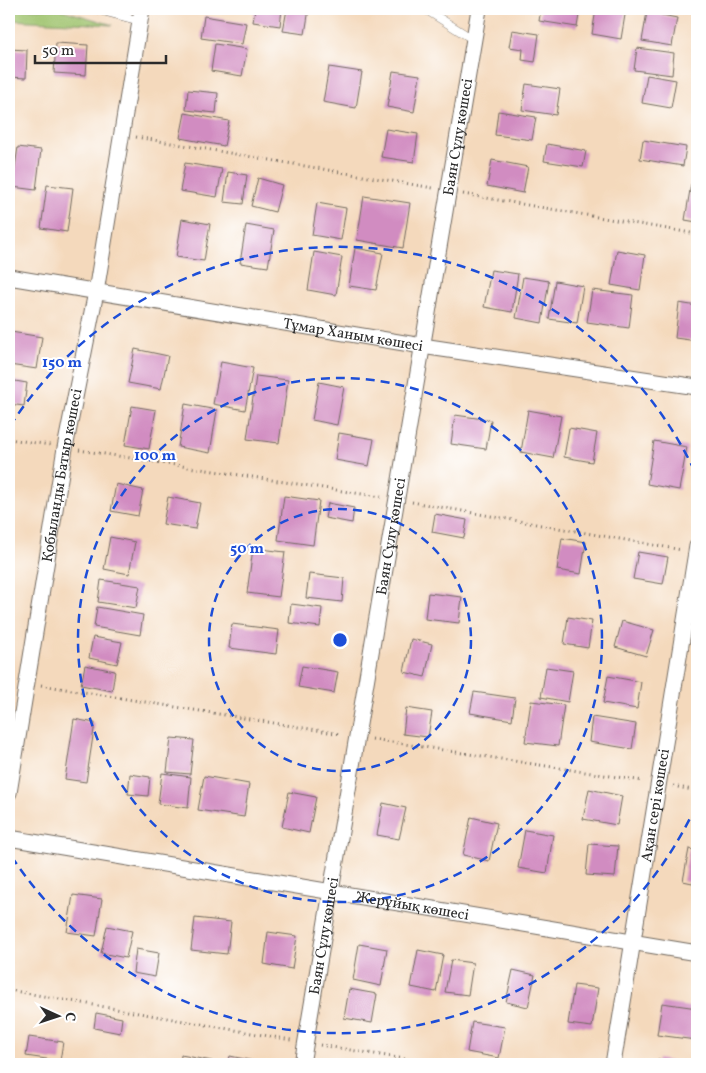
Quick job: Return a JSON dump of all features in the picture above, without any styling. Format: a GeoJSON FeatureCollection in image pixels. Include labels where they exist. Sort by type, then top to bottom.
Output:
{"type":"FeatureCollection","features":[{"type":"Feature","properties":{"kind":"street","name":"Баян Сұлу көшесі"},"geometry":{"type":"LineString","coordinates":[[302,1064],[479,9]]}},
{"type":"Feature","properties":{"kind":"street","name":"Қобыланды Батыр көшесі"},"geometry":{"type":"LineString","coordinates":[[9,793],[65,448],[96,292],[141,15]]}},
{"type":"Feature","properties":{"kind":"street","name":"Тұмар Ханым көшесі"},"geometry":{"type":"LineString","coordinates":[[9,277],[422,346],[697,387]]}},
{"type":"Feature","properties":{"kind":"street","name":"Ақан сері көшесі"},"geometry":{"type":"LineString","coordinates":[[614,1064],[697,549]]}},
{"type":"Feature","properties":{"kind":"street","name":"Жерұйық көшесі"},"geometry":{"type":"LineString","coordinates":[[9,838],[697,953]]}},
{"type":"Feature","properties":{"kind":"lane"},"geometry":{"type":"LineString","coordinates":[[95,9],[141,15]]}},
{"type":"Feature","properties":{"kind":"lane"},"geometry":{"type":"LineString","coordinates":[[425,9],[474,40]]}},
{"type":"Feature","properties":{"kind":"path"},"geometry":{"type":"LineString","coordinates":[[123,134],[697,234]]}},
{"type":"Feature","properties":{"kind":"path"},"geometry":{"type":"LineString","coordinates":[[9,439],[397,499],[697,549]]}},
{"type":"Feature","properties":{"kind":"path"},"geometry":{"type":"LineString","coordinates":[[9,990],[435,1064]]}},
{"type":"Feature","properties":{"kind":"green space"},"geometry":{"type":"Polygon","coordinates":[[[9,9],[59,9],[113,25],[9,20],[9,9]]]}},
{"type":"Feature","properties":{"kind":"building"},"geometry":{"type":"Polygon","coordinates":[[[255,9],[282,9],[280,26],[253,22],[255,9]]]}},
{"type":"Feature","properties":{"kind":"building"},"geometry":{"type":"Polygon","coordinates":[[[287,9],[309,9],[305,34],[283,31],[287,9]]]}},
{"type":"Feature","properties":{"kind":"building"},"geometry":{"type":"Polygon","coordinates":[[[541,9],[580,9],[577,27],[539,21],[541,9]]]}},
{"type":"Feature","properties":{"kind":"building"},"geometry":{"type":"Polygon","coordinates":[[[596,9],[626,9],[621,39],[592,34],[596,9]]]}},
{"type":"Feature","properties":{"kind":"building"},"geometry":{"type":"Polygon","coordinates":[[[647,12],[677,18],[672,46],[642,41],[647,12]]]}},
{"type":"Feature","properties":{"kind":"building"},"geometry":{"type":"Polygon","coordinates":[[[204,16],[246,23],[242,44],[201,38],[204,16]]]}},
{"type":"Feature","properties":{"kind":"building"},"geometry":{"type":"Polygon","coordinates":[[[512,30],[539,34],[535,62],[522,60],[523,49],[509,47],[512,30]]]}},
{"type":"Feature","properties":{"kind":"building"},"geometry":{"type":"Polygon","coordinates":[[[56,43],[88,45],[86,75],[54,73],[56,43]]]}},
{"type":"Feature","properties":{"kind":"building"},"geometry":{"type":"Polygon","coordinates":[[[215,44],[247,49],[242,76],[211,71],[215,44]]]}},
{"type":"Feature","properties":{"kind":"building"},"geometry":{"type":"Polygon","coordinates":[[[637,48],[674,53],[672,75],[634,70],[637,48]]]}},
{"type":"Feature","properties":{"kind":"building"},"geometry":{"type":"Polygon","coordinates":[[[9,49],[27,50],[26,78],[9,77],[9,49]]]}},
{"type":"Feature","properties":{"kind":"building"},"geometry":{"type":"Polygon","coordinates":[[[329,67],[362,72],[356,108],[323,102],[329,67]]]}},
{"type":"Feature","properties":{"kind":"building"},"geometry":{"type":"Polygon","coordinates":[[[393,71],[420,75],[414,112],[387,107],[393,71]]]}},
{"type":"Feature","properties":{"kind":"building"},"geometry":{"type":"Polygon","coordinates":[[[647,75],[676,80],[671,108],[642,103],[647,75]]]}},
{"type":"Feature","properties":{"kind":"building"},"geometry":{"type":"Polygon","coordinates":[[[526,84],[560,89],[556,115],[522,110],[526,84]]]}},
{"type":"Feature","properties":{"kind":"building"},"geometry":{"type":"Polygon","coordinates":[[[188,90],[218,93],[216,113],[186,110],[188,90]]]}},
{"type":"Feature","properties":{"kind":"building"},"geometry":{"type":"Polygon","coordinates":[[[498,111],[536,117],[532,140],[495,135],[498,111]]]}},
{"type":"Feature","properties":{"kind":"building"},"geometry":{"type":"Polygon","coordinates":[[[185,113],[229,121],[224,146],[180,138],[185,113]]]}},
{"type":"Feature","properties":{"kind":"building"},"geometry":{"type":"Polygon","coordinates":[[[386,129],[418,134],[414,162],[381,157],[386,129]]]}},
{"type":"Feature","properties":{"kind":"building"},"geometry":{"type":"Polygon","coordinates":[[[643,140],[686,147],[683,166],[640,159],[643,140]]]}},
{"type":"Feature","properties":{"kind":"building"},"geometry":{"type":"Polygon","coordinates":[[[547,144],[586,151],[583,167],[544,161],[547,144]]]}},
{"type":"Feature","properties":{"kind":"building"},"geometry":{"type":"Polygon","coordinates":[[[18,147],[41,150],[36,190],[12,187],[18,147]]]}},
{"type":"Feature","properties":{"kind":"building"},"geometry":{"type":"Polygon","coordinates":[[[492,160],[528,167],[523,193],[487,186],[492,160]]]}},
{"type":"Feature","properties":{"kind":"building"},"geometry":{"type":"Polygon","coordinates":[[[185,163],[222,169],[217,197],[180,191],[185,163]]]}},
{"type":"Feature","properties":{"kind":"building"},"geometry":{"type":"Polygon","coordinates":[[[228,172],[247,175],[243,204],[224,202],[228,172]]]}},
{"type":"Feature","properties":{"kind":"building"},"geometry":{"type":"Polygon","coordinates":[[[258,178],[282,185],[275,212],[251,206],[258,178]]]}},
{"type":"Feature","properties":{"kind":"building"},"geometry":{"type":"Polygon","coordinates":[[[691,184],[697,185],[697,222],[685,220],[691,184]]]}},
{"type":"Feature","properties":{"kind":"building"},"geometry":{"type":"Polygon","coordinates":[[[47,185],[73,188],[67,232],[41,228],[47,185]]]}},
{"type":"Feature","properties":{"kind":"building"},"geometry":{"type":"Polygon","coordinates":[[[364,196],[410,203],[403,248],[357,240],[364,196]]]}},
{"type":"Feature","properties":{"kind":"building"},"geometry":{"type":"Polygon","coordinates":[[[317,203],[346,208],[341,240],[312,235],[317,203]]]}},
{"type":"Feature","properties":{"kind":"building"},"geometry":{"type":"Polygon","coordinates":[[[182,219],[210,224],[204,261],[176,257],[182,219]]]}},
{"type":"Feature","properties":{"kind":"building"},"geometry":{"type":"Polygon","coordinates":[[[246,225],[274,230],[268,267],[240,263],[246,225]]]}},
{"type":"Feature","properties":{"kind":"building"},"geometry":{"type":"Polygon","coordinates":[[[355,248],[383,253],[376,290],[349,286],[355,248]]]}},
{"type":"Feature","properties":{"kind":"building"},"geometry":{"type":"Polygon","coordinates":[[[617,250],[645,255],[640,290],[611,285],[617,250]]]}},
{"type":"Feature","properties":{"kind":"building"},"geometry":{"type":"Polygon","coordinates":[[[314,252],[342,257],[336,295],[308,290],[314,252]]]}},
{"type":"Feature","properties":{"kind":"building"},"geometry":{"type":"Polygon","coordinates":[[[491,270],[518,274],[512,312],[484,307],[491,270]]]}},
{"type":"Feature","properties":{"kind":"building"},"geometry":{"type":"Polygon","coordinates":[[[523,277],[549,281],[542,323],[516,318],[523,277]]]}},
{"type":"Feature","properties":{"kind":"building"},"geometry":{"type":"Polygon","coordinates":[[[555,281],[583,286],[577,323],[549,319],[555,281]]]}},
{"type":"Feature","properties":{"kind":"building"},"geometry":{"type":"Polygon","coordinates":[[[592,290],[633,295],[629,328],[587,322],[592,290]]]}},
{"type":"Feature","properties":{"kind":"building"},"geometry":{"type":"Polygon","coordinates":[[[679,303],[697,306],[697,341],[675,338],[679,303]]]}},
{"type":"Feature","properties":{"kind":"building"},"geometry":{"type":"Polygon","coordinates":[[[11,332],[42,337],[37,369],[9,365],[11,332]]]}},
{"type":"Feature","properties":{"kind":"building"},"geometry":{"type":"Polygon","coordinates":[[[135,349],[168,356],[161,389],[128,383],[135,349]]]}},
{"type":"Feature","properties":{"kind":"building"},"geometry":{"type":"Polygon","coordinates":[[[221,362],[253,368],[245,410],[213,404],[221,362]]]}},
{"type":"Feature","properties":{"kind":"building"},"geometry":{"type":"Polygon","coordinates":[[[256,376],[288,380],[279,443],[247,439],[256,376]]]}},
{"type":"Feature","properties":{"kind":"building"},"geometry":{"type":"Polygon","coordinates":[[[9,380],[27,383],[24,406],[9,404],[9,380]]]}},
{"type":"Feature","properties":{"kind":"building"},"geometry":{"type":"Polygon","coordinates":[[[319,382],[344,387],[337,425],[312,420],[319,382]]]}},
{"type":"Feature","properties":{"kind":"building"},"geometry":{"type":"Polygon","coordinates":[[[185,404],[217,410],[210,453],[178,447],[185,404]]]}},
{"type":"Feature","properties":{"kind":"building"},"geometry":{"type":"Polygon","coordinates":[[[132,406],[156,410],[149,449],[125,445],[132,406]]]}},
{"type":"Feature","properties":{"kind":"building"},"geometry":{"type":"Polygon","coordinates":[[[528,410],[561,416],[553,458],[521,452],[528,410]]]}},
{"type":"Feature","properties":{"kind":"building"},"geometry":{"type":"Polygon","coordinates":[[[455,415],[491,420],[486,449],[451,444],[455,415]]]}},
{"type":"Feature","properties":{"kind":"building"},"geometry":{"type":"Polygon","coordinates":[[[569,428],[597,433],[592,462],[564,457],[569,428]]]}},
{"type":"Feature","properties":{"kind":"building"},"geometry":{"type":"Polygon","coordinates":[[[339,433],[374,439],[369,466],[335,460],[339,433]]]}},
{"type":"Feature","properties":{"kind":"building"},"geometry":{"type":"Polygon","coordinates":[[[654,441],[687,447],[679,490],[647,484],[654,441]]]}},
{"type":"Feature","properties":{"kind":"building"},"geometry":{"type":"Polygon","coordinates":[[[116,484],[143,490],[138,516],[111,511],[116,484]]]}},
{"type":"Feature","properties":{"kind":"building"},"geometry":{"type":"Polygon","coordinates":[[[284,496],[319,501],[313,545],[278,540],[284,496]]]}},
{"type":"Feature","properties":{"kind":"building"},"geometry":{"type":"Polygon","coordinates":[[[168,497],[200,503],[195,529],[163,524],[168,497]]]}},
{"type":"Feature","properties":{"kind":"building"},"geometry":{"type":"Polygon","coordinates":[[[328,503],[354,508],[352,523],[325,518],[328,503]]]}},
{"type":"Feature","properties":{"kind":"building"},"geometry":{"type":"Polygon","coordinates":[[[435,514],[467,520],[464,538],[432,532],[435,514]]]}},
{"type":"Feature","properties":{"kind":"building"},"geometry":{"type":"Polygon","coordinates":[[[110,537],[135,542],[129,574],[104,569],[110,537]]]}},
{"type":"Feature","properties":{"kind":"building"},"geometry":{"type":"Polygon","coordinates":[[[562,538],[586,542],[581,574],[557,570],[562,538]]]}},
{"type":"Feature","properties":{"kind":"building"},"geometry":{"type":"Polygon","coordinates":[[[253,548],[285,552],[279,597],[247,593],[253,548]]]}},
{"type":"Feature","properties":{"kind":"building"},"geometry":{"type":"Polygon","coordinates":[[[638,552],[668,557],[663,584],[633,579],[638,552]]]}},
{"type":"Feature","properties":{"kind":"building"},"geometry":{"type":"Polygon","coordinates":[[[309,574],[344,578],[342,602],[306,598],[309,574]]]}},
{"type":"Feature","properties":{"kind":"building"},"geometry":{"type":"Polygon","coordinates":[[[101,580],[140,586],[136,608],[98,602],[101,580]]]}},
{"type":"Feature","properties":{"kind":"building"},"geometry":{"type":"Polygon","coordinates":[[[428,593],[462,597],[459,623],[425,619],[428,593]]]}},
{"type":"Feature","properties":{"kind":"building"},"geometry":{"type":"Polygon","coordinates":[[[291,604],[322,608],[320,627],[289,623],[291,604]]]}},
{"type":"Feature","properties":{"kind":"building"},"geometry":{"type":"Polygon","coordinates":[[[97,607],[143,615],[140,635],[94,627],[97,607]]]}},
{"type":"Feature","properties":{"kind":"building"},"geometry":{"type":"Polygon","coordinates":[[[568,617],[592,621],[588,648],[564,644],[568,617]]]}},
{"type":"Feature","properties":{"kind":"building"},"geometry":{"type":"Polygon","coordinates":[[[622,621],[654,630],[646,656],[615,647],[622,621]]]}},
{"type":"Feature","properties":{"kind":"building"},"geometry":{"type":"Polygon","coordinates":[[[232,624],[279,630],[276,654],[229,648],[232,624]]]}},
{"type":"Feature","properties":{"kind":"building"},"geometry":{"type":"Polygon","coordinates":[[[93,637],[122,642],[117,664],[89,658],[93,637]]]}},
{"type":"Feature","properties":{"kind":"building"},"geometry":{"type":"Polygon","coordinates":[[[411,639],[432,644],[425,677],[404,672],[411,639]]]}},
{"type":"Feature","properties":{"kind":"building"},"geometry":{"type":"Polygon","coordinates":[[[85,665],[115,671],[112,691],[81,685],[85,665]]]}},
{"type":"Feature","properties":{"kind":"building"},"geometry":{"type":"Polygon","coordinates":[[[302,666],[338,672],[334,693],[298,687],[302,666]]]}},
{"type":"Feature","properties":{"kind":"building"},"geometry":{"type":"Polygon","coordinates":[[[546,667],[573,671],[568,702],[541,697],[546,667]]]}},
{"type":"Feature","properties":{"kind":"building"},"geometry":{"type":"Polygon","coordinates":[[[608,676],[641,682],[637,709],[603,703],[608,676]]]}},
{"type":"Feature","properties":{"kind":"building"},"geometry":{"type":"Polygon","coordinates":[[[474,692],[515,698],[512,720],[470,713],[474,692]]]}},
{"type":"Feature","properties":{"kind":"building"},"geometry":{"type":"Polygon","coordinates":[[[531,701],[564,705],[558,746],[525,742],[531,701]]]}},
{"type":"Feature","properties":{"kind":"building"},"geometry":{"type":"Polygon","coordinates":[[[406,708],[432,712],[428,737],[403,734],[406,708]]]}},
{"type":"Feature","properties":{"kind":"building"},"geometry":{"type":"Polygon","coordinates":[[[592,717],[636,724],[632,749],[589,742],[592,717]]]}},
{"type":"Feature","properties":{"kind":"building"},"geometry":{"type":"Polygon","coordinates":[[[74,719],[95,723],[86,782],[65,779],[74,719]]]}},
{"type":"Feature","properties":{"kind":"building"},"geometry":{"type":"Polygon","coordinates":[[[171,738],[194,740],[190,774],[167,772],[171,738]]]}},
{"type":"Feature","properties":{"kind":"building"},"geometry":{"type":"Polygon","coordinates":[[[162,773],[191,777],[188,808],[158,804],[162,773]]]}},
{"type":"Feature","properties":{"kind":"building"},"geometry":{"type":"Polygon","coordinates":[[[130,774],[150,777],[148,796],[128,794],[130,774]]]}},
{"type":"Feature","properties":{"kind":"building"},"geometry":{"type":"Polygon","coordinates":[[[204,776],[249,784],[244,817],[198,810],[204,776]]]}},
{"type":"Feature","properties":{"kind":"building"},"geometry":{"type":"Polygon","coordinates":[[[589,789],[622,796],[617,825],[583,819],[589,789]]]}},
{"type":"Feature","properties":{"kind":"building"},"geometry":{"type":"Polygon","coordinates":[[[289,792],[316,797],[309,833],[282,827],[289,792]]]}},
{"type":"Feature","properties":{"kind":"building"},"geometry":{"type":"Polygon","coordinates":[[[383,803],[406,808],[399,839],[377,835],[383,803]]]}},
{"type":"Feature","properties":{"kind":"building"},"geometry":{"type":"Polygon","coordinates":[[[471,817],[497,823],[489,861],[463,855],[471,817]]]}},
{"type":"Feature","properties":{"kind":"building"},"geometry":{"type":"Polygon","coordinates":[[[525,830],[553,835],[547,873],[518,868],[525,830]]]}},
{"type":"Feature","properties":{"kind":"building"},"geometry":{"type":"Polygon","coordinates":[[[589,844],[618,846],[615,877],[586,875],[589,844]]]}},
{"type":"Feature","properties":{"kind":"building"},"geometry":{"type":"Polygon","coordinates":[[[689,849],[697,851],[697,884],[683,881],[689,849]]]}},
{"type":"Feature","properties":{"kind":"building"},"geometry":{"type":"Polygon","coordinates":[[[73,895],[102,899],[96,936],[67,932],[73,895]]]}},
{"type":"Feature","properties":{"kind":"building"},"geometry":{"type":"Polygon","coordinates":[[[195,918],[231,922],[227,954],[191,950],[195,918]]]}},
{"type":"Feature","properties":{"kind":"building"},"geometry":{"type":"Polygon","coordinates":[[[107,926],[132,931],[126,958],[101,953],[107,926]]]}},
{"type":"Feature","properties":{"kind":"building"},"geometry":{"type":"Polygon","coordinates":[[[268,932],[297,936],[292,969],[264,964],[268,932]]]}},
{"type":"Feature","properties":{"kind":"building"},"geometry":{"type":"Polygon","coordinates":[[[359,944],[387,949],[381,986],[353,980],[359,944]]]}},
{"type":"Feature","properties":{"kind":"building"},"geometry":{"type":"Polygon","coordinates":[[[136,949],[159,953],[155,977],[133,973],[136,949]]]}},
{"type":"Feature","properties":{"kind":"building"},"geometry":{"type":"Polygon","coordinates":[[[418,950],[443,955],[436,992],[411,987],[418,950]]]}},
{"type":"Feature","properties":{"kind":"building"},"geometry":{"type":"Polygon","coordinates":[[[451,960],[473,963],[468,995],[445,992],[451,960]]]}},
{"type":"Feature","properties":{"kind":"building"},"geometry":{"type":"Polygon","coordinates":[[[513,970],[535,975],[528,1007],[506,1002],[513,970]]]}},
{"type":"Feature","properties":{"kind":"building"},"geometry":{"type":"Polygon","coordinates":[[[574,985],[598,988],[592,1027],[568,1024],[574,985]]]}},
{"type":"Feature","properties":{"kind":"building"},"geometry":{"type":"Polygon","coordinates":[[[349,989],[377,994],[372,1023],[344,1018],[349,989]]]}},
{"type":"Feature","properties":{"kind":"building"},"geometry":{"type":"Polygon","coordinates":[[[662,1003],[697,1008],[696,1040],[657,1035],[662,1003]]]}},
{"type":"Feature","properties":{"kind":"building"},"geometry":{"type":"Polygon","coordinates":[[[96,1013],[122,1018],[120,1033],[94,1028],[96,1013]]]}},
{"type":"Feature","properties":{"kind":"building"},"geometry":{"type":"Polygon","coordinates":[[[472,1022],[505,1027],[499,1058],[467,1052],[472,1022]]]}},
{"type":"Feature","properties":{"kind":"building"},"geometry":{"type":"Polygon","coordinates":[[[29,1037],[63,1042],[60,1061],[26,1056],[29,1037]]]}},
{"type":"Feature","properties":{"kind":"building"},"geometry":{"type":"Polygon","coordinates":[[[181,1055],[212,1061],[211,1064],[180,1064],[181,1055]]]}},
{"type":"Feature","properties":{"kind":"building"},"geometry":{"type":"Polygon","coordinates":[[[230,1056],[259,1062],[259,1064],[228,1064],[230,1056]]]}},
{"type":"Feature","properties":{"kind":"building"},"geometry":{"type":"Polygon","coordinates":[[[658,1059],[681,1063],[681,1064],[657,1064],[658,1059]]]}}]}
